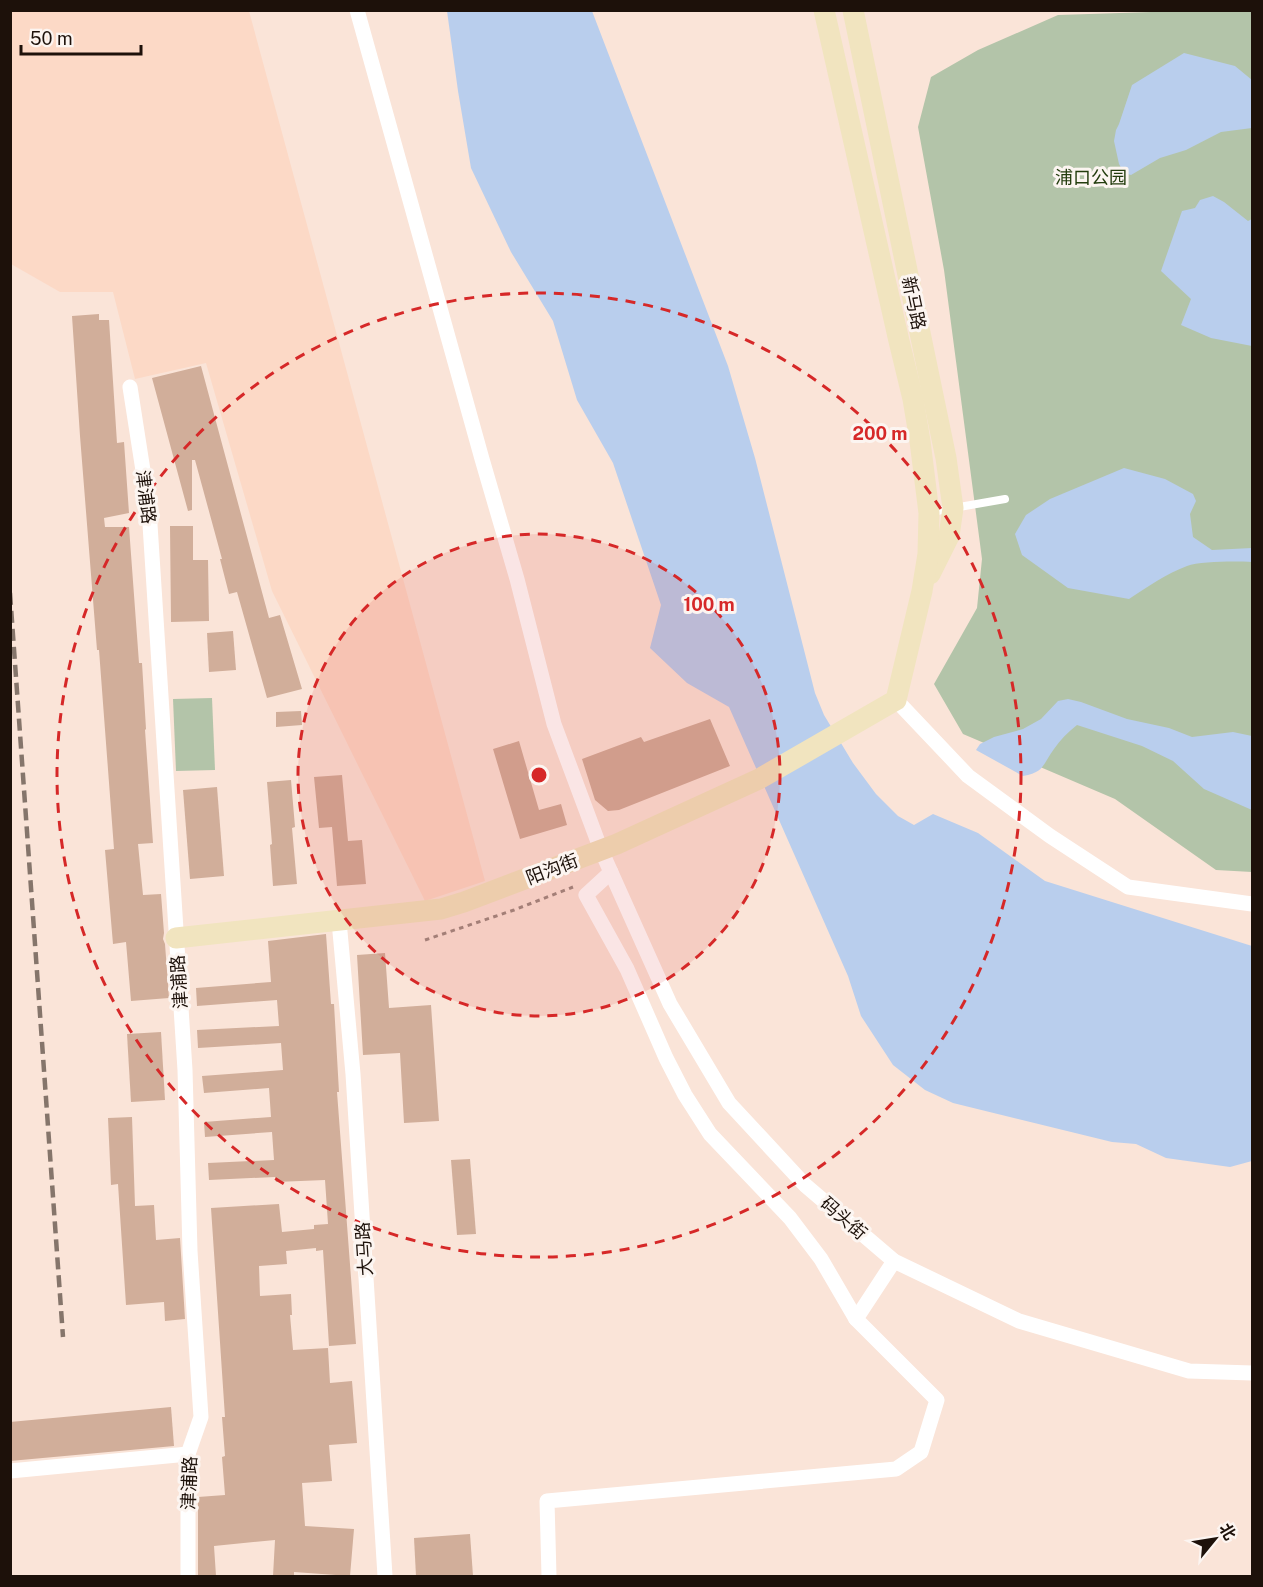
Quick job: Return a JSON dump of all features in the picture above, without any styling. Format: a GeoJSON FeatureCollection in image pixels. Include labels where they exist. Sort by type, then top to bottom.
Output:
{"type":"FeatureCollection","features":[{"type":"Feature","properties":{"kind":"street","name":"码头街"},"geometry":{"type":"LineString","coordinates":[[357,10],[478,448],[518,579],[554,724],[601,850],[670,1004],[729,1103],[805,1185],[894,1261],[1019,1321],[1189,1371],[1252,1374]]}},
{"type":"Feature","properties":{"kind":"street"},"geometry":{"type":"LineString","coordinates":[[825,14],[859,11]]}},
{"type":"Feature","properties":{"kind":"street","name":"新马路"},"geometry":{"type":"LineString","coordinates":[[859,11],[946,458],[953,508],[949,536],[922,591]]}},
{"type":"Feature","properties":{"kind":"street","name":"新马路"},"geometry":{"type":"LineString","coordinates":[[825,14],[913,399],[929,513],[928,554],[922,591],[896,700]]}},
{"type":"Feature","properties":{"kind":"street","name":"津浦路"},"geometry":{"type":"LineString","coordinates":[[130,387],[149,509],[185,1070],[190,1251],[201,1417],[188,1454],[188,1576]]}},
{"type":"Feature","properties":{"kind":"street","name":"阳沟街"},"geometry":{"type":"LineString","coordinates":[[176,938],[441,909],[464,902],[601,850],[759,779],[896,700]]}},
{"type":"Feature","properties":{"kind":"street"},"geometry":{"type":"LineString","coordinates":[[896,700],[968,776],[1050,837],[1128,887],[1252,904]]}},
{"type":"Feature","properties":{"kind":"street"},"geometry":{"type":"LineString","coordinates":[[549,1576],[547,1501],[896,1469],[921,1452],[937,1400],[856,1319],[821,1259],[790,1218],[710,1134],[685,1095],[627,969],[586,895],[611,872]]}},
{"type":"Feature","properties":{"kind":"street","name":"大马路"},"geometry":{"type":"LineString","coordinates":[[339,921],[353,1074],[385,1576]]}},
{"type":"Feature","properties":{"kind":"street"},"geometry":{"type":"LineString","coordinates":[[856,1319],[894,1261]]}},
{"type":"Feature","properties":{"kind":"street"},"geometry":{"type":"LineString","coordinates":[[10,1471],[188,1454]]}},
{"type":"Feature","properties":{"kind":"lane"},"geometry":{"type":"LineString","coordinates":[[929,513],[1005,499]]}},
{"type":"Feature","properties":{"kind":"path"},"geometry":{"type":"LineString","coordinates":[[425,940],[579,885]]}},
{"type":"Feature","properties":{"kind":"shaded area"},"geometry":{"type":"Polygon","coordinates":[[[11,11],[249,11],[485,881],[425,901],[272,591],[206,363],[135,379],[113,292],[60,292],[11,264],[11,11]]]}},
{"type":"Feature","properties":{"kind":"green space","name":"浦口公园"},"geometry":{"type":"Polygon","coordinates":[[[1252,12],[1252,872],[1216,870],[1115,799],[963,734],[934,684],[977,608],[982,559],[944,270],[918,127],[931,77],[978,50],[1058,15],[1252,12]]]}},
{"type":"Feature","properties":{"kind":"green space"},"geometry":{"type":"Polygon","coordinates":[[[212,698],[215,770],[176,771],[173,699],[212,698]]]}},
{"type":"Feature","properties":{"kind":"water"},"geometry":{"type":"Polygon","coordinates":[[[447,11],[592,11],[728,366],[755,458],[815,693],[824,715],[853,763],[876,794],[898,816],[914,825],[933,814],[978,833],[1045,881],[1252,946],[1252,1161],[1230,1167],[1166,1158],[1136,1144],[1112,1142],[953,1103],[925,1090],[893,1065],[861,1016],[848,976],[729,707],[687,683],[650,648],[661,605],[613,463],[577,400],[553,321],[511,252],[471,168],[447,11]]]}},
{"type":"Feature","properties":{"kind":"water"},"geometry":{"type":"Polygon","coordinates":[[[1184,53],[1235,66],[1252,80],[1252,128],[1221,132],[1186,150],[1160,158],[1131,175],[1124,173],[1119,164],[1114,141],[1132,85],[1184,53]]]}},
{"type":"Feature","properties":{"kind":"water"},"geometry":{"type":"Polygon","coordinates":[[[1213,196],[1248,221],[1252,219],[1252,346],[1211,338],[1181,325],[1191,299],[1161,271],[1182,211],[1195,208],[1200,200],[1213,196]]]}},
{"type":"Feature","properties":{"kind":"water"},"geometry":{"type":"Polygon","coordinates":[[[1124,468],[1165,479],[1193,494],[1196,501],[1190,514],[1193,537],[1212,550],[1252,548],[1252,562],[1193,564],[1164,577],[1129,599],[1068,588],[1022,555],[1015,534],[1026,515],[1050,499],[1124,468]]]}},
{"type":"Feature","properties":{"kind":"water"},"geometry":{"type":"Polygon","coordinates":[[[1068,699],[1127,719],[1169,728],[1192,737],[1233,732],[1252,736],[1252,810],[1204,789],[1173,761],[1142,746],[1077,725],[1059,742],[1039,770],[1023,776],[976,750],[980,744],[994,737],[1023,729],[1041,719],[1058,701],[1068,699]]]}},
{"type":"Feature","properties":{"kind":"building"},"geometry":{"type":"Polygon","coordinates":[[[99,314],[99,320],[109,320],[117,443],[124,442],[129,513],[104,518],[105,527],[129,527],[139,663],[142,663],[153,843],[138,844],[143,895],[161,894],[169,998],[131,1001],[126,942],[113,944],[105,850],[114,849],[72,316],[99,314]]]}},
{"type":"Feature","properties":{"kind":"building"},"geometry":{"type":"Polygon","coordinates":[[[201,366],[269,618],[280,615],[302,689],[267,698],[237,592],[229,594],[220,559],[222,559],[195,460],[192,460],[192,510],[188,511],[152,378],[201,366]]]}},
{"type":"Feature","properties":{"kind":"building"},"geometry":{"type":"Polygon","coordinates":[[[170,526],[193,526],[193,560],[208,560],[209,621],[171,622],[170,526]]]}},
{"type":"Feature","properties":{"kind":"building"},"geometry":{"type":"Polygon","coordinates":[[[233,631],[236,670],[209,672],[207,633],[233,631]]]}},
{"type":"Feature","properties":{"kind":"building"},"geometry":{"type":"Polygon","coordinates":[[[301,711],[302,725],[276,727],[276,712],[301,711]]]}},
{"type":"Feature","properties":{"kind":"building"},"geometry":{"type":"Polygon","coordinates":[[[710,719],[730,766],[619,810],[608,811],[595,800],[582,759],[641,737],[644,742],[710,719]]]}},
{"type":"Feature","properties":{"kind":"building"},"geometry":{"type":"Polygon","coordinates":[[[519,741],[539,810],[561,804],[567,825],[520,839],[493,749],[519,741]]]}},
{"type":"Feature","properties":{"kind":"building"},"geometry":{"type":"Polygon","coordinates":[[[342,775],[348,841],[362,840],[366,884],[337,886],[332,827],[319,828],[314,777],[342,775]]]}},
{"type":"Feature","properties":{"kind":"building"},"geometry":{"type":"Polygon","coordinates":[[[291,780],[297,884],[273,886],[267,782],[291,780]]]}},
{"type":"Feature","properties":{"kind":"building"},"geometry":{"type":"Polygon","coordinates":[[[217,787],[224,876],[190,879],[183,790],[217,787]]]}},
{"type":"Feature","properties":{"kind":"building"},"geometry":{"type":"Polygon","coordinates":[[[326,934],[331,1004],[334,1004],[339,1092],[337,1092],[356,1344],[329,1346],[323,1250],[316,1251],[316,1248],[286,1251],[287,1264],[259,1266],[260,1296],[291,1294],[293,1350],[328,1348],[330,1383],[352,1381],[357,1443],[329,1445],[332,1481],[302,1483],[305,1526],[354,1529],[350,1576],[294,1572],[294,1576],[273,1576],[275,1540],[214,1546],[216,1576],[198,1576],[198,1497],[225,1495],[222,1417],[225,1417],[211,1208],[279,1204],[282,1232],[314,1229],[314,1225],[328,1224],[325,1180],[276,1182],[275,1177],[209,1180],[208,1163],[274,1160],[272,1132],[205,1137],[204,1122],[271,1117],[269,1088],[204,1093],[202,1076],[283,1070],[281,1043],[198,1048],[197,1030],[279,1026],[277,1000],[197,1006],[196,988],[271,982],[268,941],[326,934]]]}},
{"type":"Feature","properties":{"kind":"building"},"geometry":{"type":"Polygon","coordinates":[[[385,953],[389,1008],[431,1005],[439,1121],[404,1123],[400,1053],[363,1055],[357,955],[385,953]]]}},
{"type":"Feature","properties":{"kind":"building"},"geometry":{"type":"Polygon","coordinates":[[[161,1032],[165,1100],[131,1102],[127,1034],[161,1032]]]}},
{"type":"Feature","properties":{"kind":"building"},"geometry":{"type":"Polygon","coordinates":[[[132,1117],[135,1206],[154,1205],[156,1240],[180,1238],[185,1319],[165,1321],[164,1302],[126,1305],[118,1184],[111,1185],[108,1118],[132,1117]]]}},
{"type":"Feature","properties":{"kind":"building"},"geometry":{"type":"Polygon","coordinates":[[[470,1159],[476,1234],[457,1235],[451,1160],[470,1159]]]}},
{"type":"Feature","properties":{"kind":"building"},"geometry":{"type":"Polygon","coordinates":[[[171,1407],[174,1446],[10,1461],[10,1422],[171,1407]]]}},
{"type":"Feature","properties":{"kind":"building"},"geometry":{"type":"Polygon","coordinates":[[[470,1534],[473,1576],[416,1576],[414,1538],[470,1534]]]}},
{"type":"Feature","properties":{"kind":"railway"},"geometry":{"type":"LineString","coordinates":[[10,593],[63,1337]]}}]}
